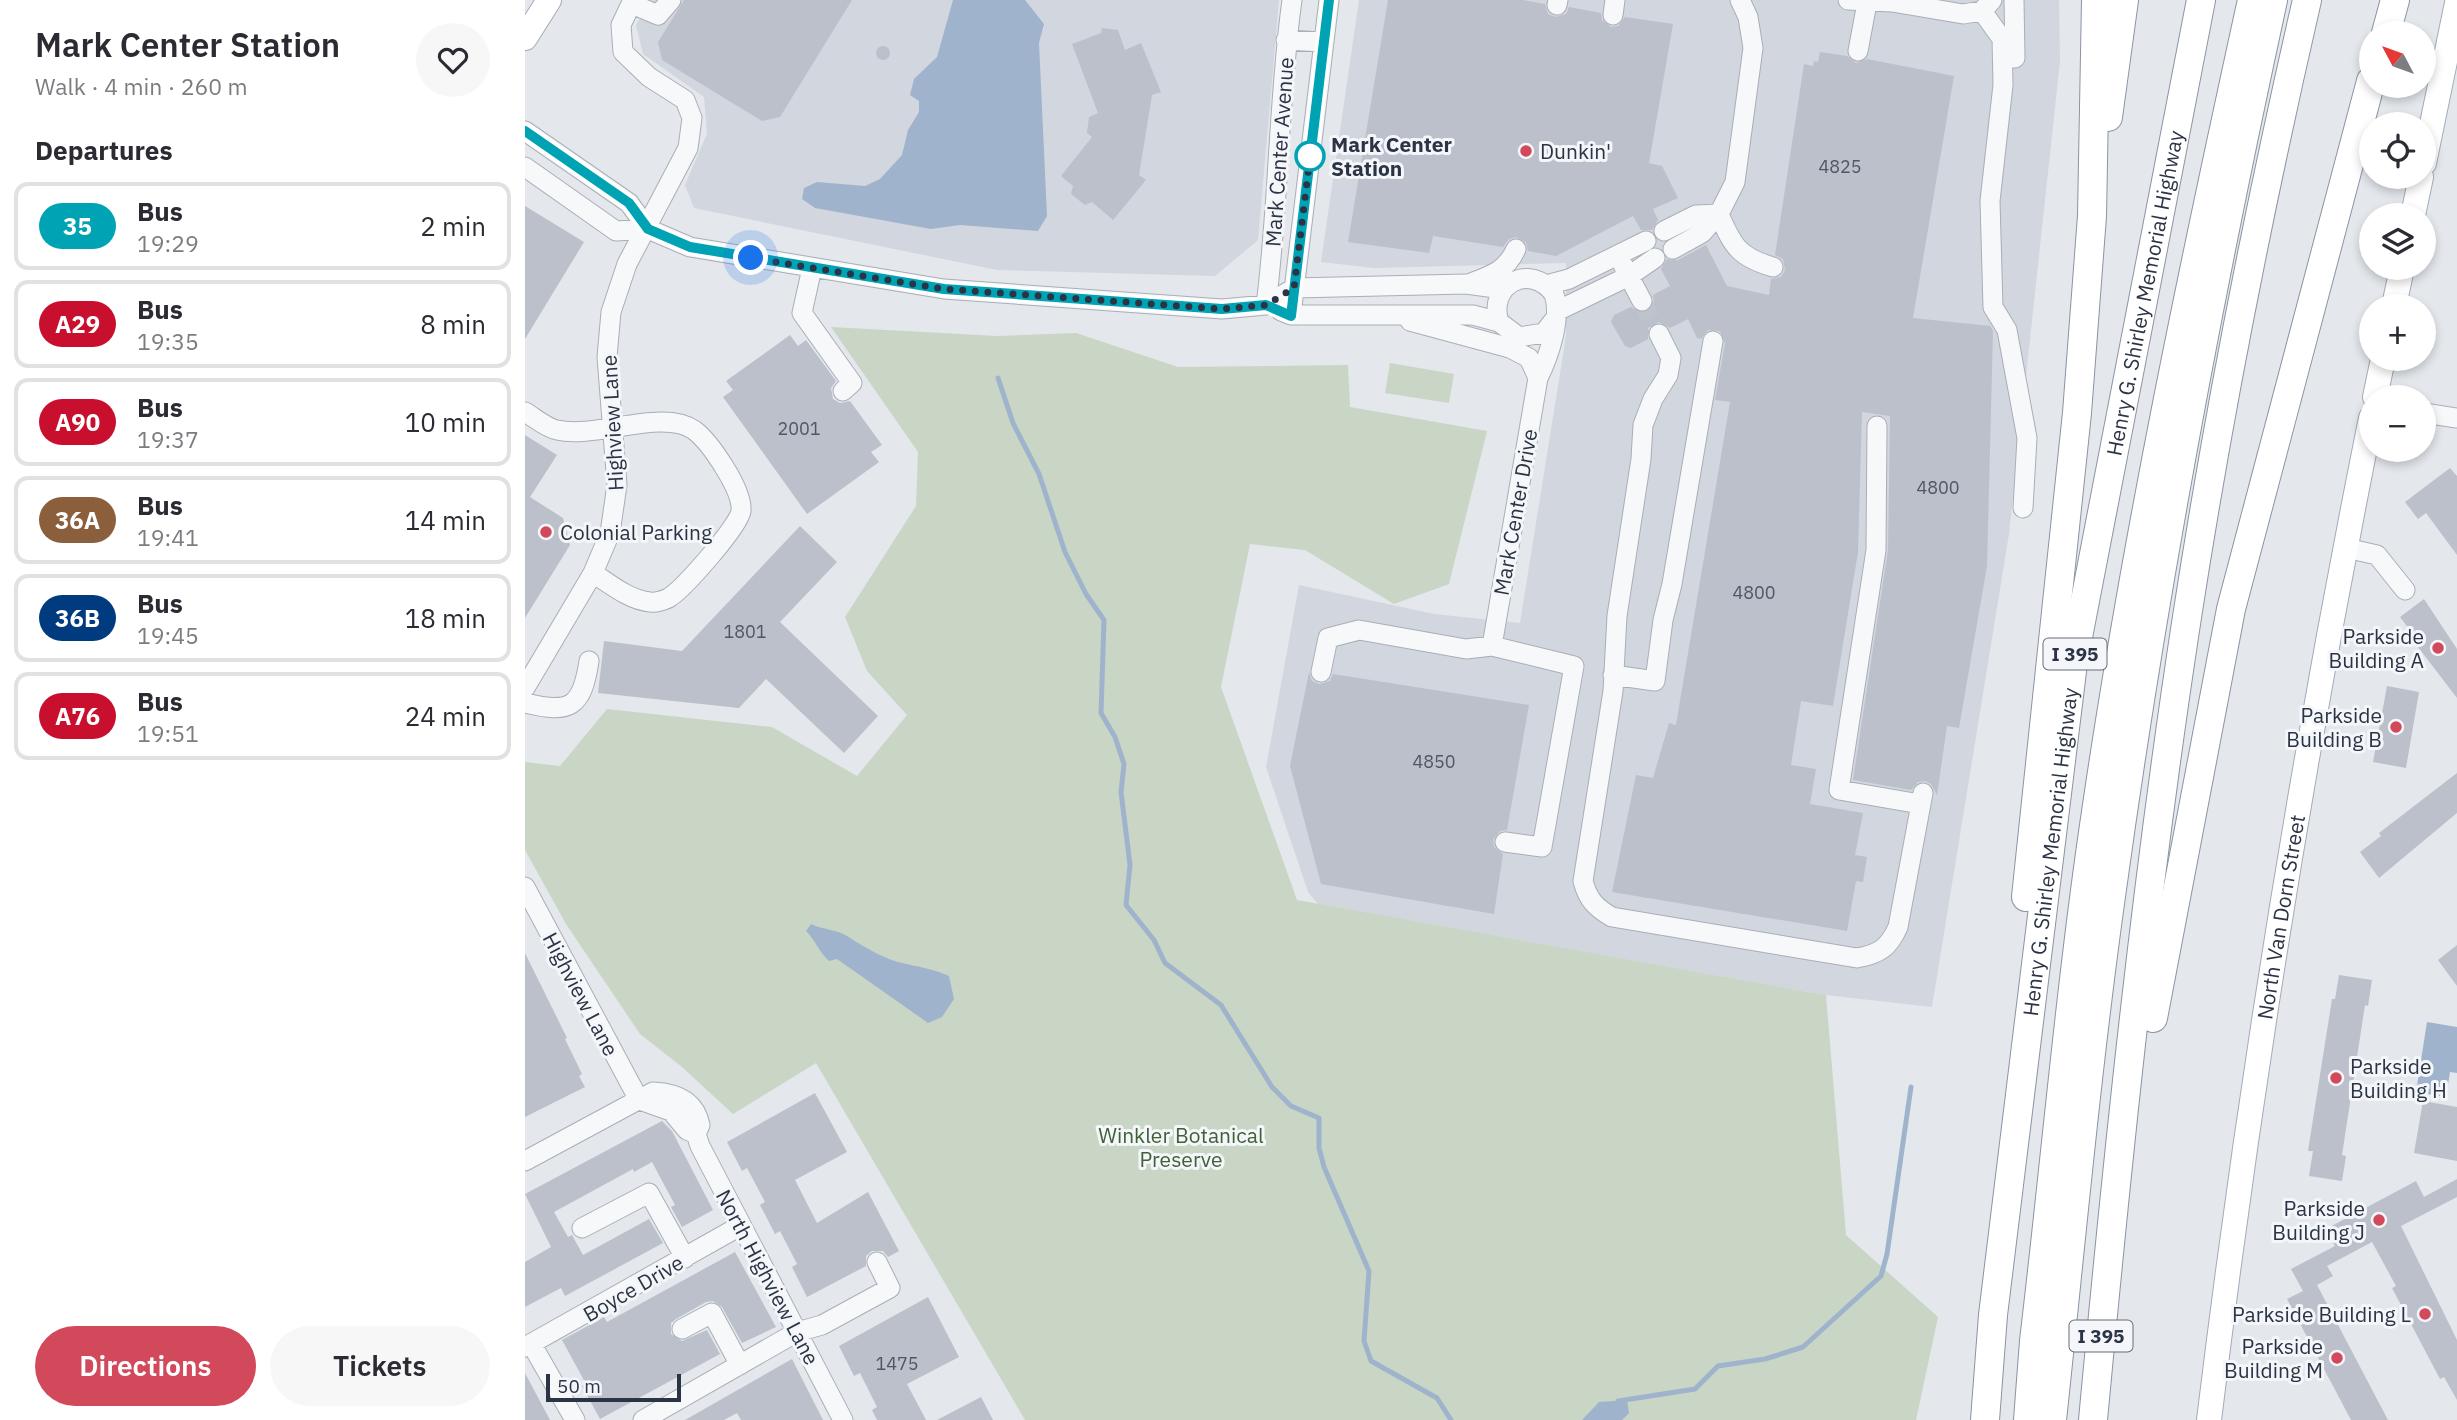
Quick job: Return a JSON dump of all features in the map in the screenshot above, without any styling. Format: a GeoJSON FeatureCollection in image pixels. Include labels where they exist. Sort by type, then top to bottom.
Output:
{"type":"FeatureCollection","features":[{"type":"Feature","properties":{"kind":"highway"},"geometry":{"type":"LineString","coordinates":[[1993,1315],[2028,870],[2077,413],[2092,216],[2096,0]]}},
{"type":"Feature","properties":{"kind":"highway"},"geometry":{"type":"LineString","coordinates":[[2092,216],[2124,0]]}},
{"type":"Feature","properties":{"kind":"highway","name":"Henry G. Shirley Memorial Highway"},"geometry":{"type":"LineString","coordinates":[[1985,1420],[1993,1315],[2073,663],[2201,0]]}},
{"type":"Feature","properties":{"kind":"highway"},"geometry":{"type":"LineString","coordinates":[[2028,1420],[2034,1341],[2096,813],[2140,552],[2200,238],[2252,0]]}},
{"type":"Feature","properties":{"kind":"highway"},"geometry":{"type":"LineString","coordinates":[[2052,1420],[2112,890],[2156,599],[2191,404],[2273,0]]}},
{"type":"Feature","properties":{"kind":"highway","name":"I 395"},"geometry":{"type":"LineString","coordinates":[[2093,1420],[2109,1251],[2163,790],[2187,616],[2245,283],[2307,0]]}},
{"type":"Feature","properties":{"kind":"highway"},"geometry":{"type":"LineString","coordinates":[[2389,21],[2395,0]]}},
{"type":"Feature","properties":{"kind":"highway"},"geometry":{"type":"LineString","coordinates":[[2109,1251],[2231,609],[2366,98]]}},
{"type":"Feature","properties":{"kind":"main road"},"geometry":{"type":"LineString","coordinates":[[525,38],[549,0]]}},
{"type":"Feature","properties":{"kind":"main road"},"geometry":{"type":"LineString","coordinates":[[2435,112],[2457,3]]}},
{"type":"Feature","properties":{"kind":"main road","name":"North Van Dorn Street"},"geometry":{"type":"LineString","coordinates":[[2209,1420],[2261,1027],[2363,462]]}},
{"type":"Feature","properties":{"kind":"street"},"geometry":{"type":"LineString","coordinates":[[633,2],[658,15],[671,0]]}},
{"type":"Feature","properties":{"kind":"street","name":"Mark Center Avenue"},"geometry":{"type":"LineString","coordinates":[[1266,305],[1274,240],[1286,40],[1292,0]]}},
{"type":"Feature","properties":{"kind":"street","name":"Mark Center Avenue"},"geometry":{"type":"LineString","coordinates":[[1291,316],[1329,0]]}},
{"type":"Feature","properties":{"kind":"street"},"geometry":{"type":"LineString","coordinates":[[1673,249],[1702,233],[1719,214],[1735,182],[1753,48],[1748,17],[1740,0]]}},
{"type":"Feature","properties":{"kind":"street"},"geometry":{"type":"LineString","coordinates":[[1992,228],[2004,187],[2016,84],[2014,0]]}},
{"type":"Feature","properties":{"kind":"street"},"geometry":{"type":"LineString","coordinates":[[1858,51],[1857,1],[1892,2],[1963,14],[1987,5],[2002,39],[2003,85],[1990,201],[1993,307],[2007,330],[2027,438],[2023,508]]}},
{"type":"Feature","properties":{"kind":"street","name":"Highview Lane"},"geometry":{"type":"LineString","coordinates":[[525,688],[593,573],[615,512],[615,429],[607,357],[611,312],[620,280],[688,148],[692,118],[685,100],[649,77],[623,52],[621,25],[633,2]]}},
{"type":"Feature","properties":{"kind":"street"},"geometry":{"type":"LineString","coordinates":[[1286,40],[1323,42]]}},
{"type":"Feature","properties":{"kind":"street"},"geometry":{"type":"LineString","coordinates":[[525,131],[629,203],[648,229]]}},
{"type":"Feature","properties":{"kind":"street"},"geometry":{"type":"LineString","coordinates":[[525,167],[616,230],[648,229],[690,247],[944,289],[1222,309],[1266,305],[1294,288],[1467,284],[1503,289]]}},
{"type":"Feature","properties":{"kind":"street"},"geometry":{"type":"LineString","coordinates":[[1664,231],[1696,215],[1719,214]]}},
{"type":"Feature","properties":{"kind":"street"},"geometry":{"type":"LineString","coordinates":[[1719,214],[1738,250],[1751,260],[1773,267]]}},
{"type":"Feature","properties":{"kind":"street"},"geometry":{"type":"LineString","coordinates":[[1467,284],[1499,272],[1522,250],[1527,268],[1554,294],[1556,315]]}},
{"type":"Feature","properties":{"kind":"street"},"geometry":{"type":"LineString","coordinates":[[1266,305],[1291,316],[1473,315],[1499,322],[1511,334],[1527,338],[1543,333],[1556,315],[1629,276],[1650,250],[1618,254],[1569,279],[1540,282],[1517,279],[1503,289],[1496,305],[1499,322]]}},
{"type":"Feature","properties":{"kind":"street"},"geometry":{"type":"LineString","coordinates":[[1618,254],[1642,301]]}},
{"type":"Feature","properties":{"kind":"street"},"geometry":{"type":"LineString","coordinates":[[812,268],[802,313],[852,383],[843,390]]}},
{"type":"Feature","properties":{"kind":"street","name":"Mark Center Drive"},"geometry":{"type":"LineString","coordinates":[[1492,646],[1538,378],[1546,361],[1556,315]]}},
{"type":"Feature","properties":{"kind":"street"},"geometry":{"type":"LineString","coordinates":[[1396,316],[1431,329],[1510,348],[1529,358],[1538,378]]}},
{"type":"Feature","properties":{"kind":"street"},"geometry":{"type":"LineString","coordinates":[[1659,334],[1671,358],[1668,375],[1653,399],[1643,425],[1641,459],[1617,616],[1613,675],[1583,881],[1592,902],[1612,917],[1857,958],[1876,955],[1891,943],[1898,927],[1922,798],[1839,790],[1876,550],[1877,426]]}},
{"type":"Feature","properties":{"kind":"street"},"geometry":{"type":"LineString","coordinates":[[1613,675],[1655,681],[1663,620],[1672,584],[1713,341]]}},
{"type":"Feature","properties":{"kind":"street"},"geometry":{"type":"LineString","coordinates":[[525,412],[555,430],[585,434],[681,423],[696,431],[732,479],[741,511],[735,528],[670,598],[651,603],[631,597],[593,573]]}},
{"type":"Feature","properties":{"kind":"street"},"geometry":{"type":"LineString","coordinates":[[2436,415],[2457,418]]}},
{"type":"Feature","properties":{"kind":"street"},"geometry":{"type":"LineString","coordinates":[[2346,548],[2377,555],[2406,590]]}},
{"type":"Feature","properties":{"kind":"street"},"geometry":{"type":"LineString","coordinates":[[1321,672],[1328,638],[1359,630],[1466,649],[1492,646],[1573,666],[1542,848],[1505,842]]}},
{"type":"Feature","properties":{"kind":"street"},"geometry":{"type":"LineString","coordinates":[[525,703],[551,709],[563,708],[576,702],[585,687],[589,661]]}},
{"type":"Feature","properties":{"kind":"street","name":"Highview Lane"},"geometry":{"type":"LineString","coordinates":[[525,887],[532,918],[639,1100]]}},
{"type":"Feature","properties":{"kind":"street"},"geometry":{"type":"LineString","coordinates":[[525,1160],[639,1100]]}},
{"type":"Feature","properties":{"kind":"street","name":"North Highview Lane"},"geometry":{"type":"LineString","coordinates":[[639,1100],[671,1111],[687,1130],[696,1134],[740,1226],[843,1420]]}},
{"type":"Feature","properties":{"kind":"street"},"geometry":{"type":"LineString","coordinates":[[582,1228],[649,1193],[685,1258]]}},
{"type":"Feature","properties":{"kind":"street","name":"Boyce Drive"},"geometry":{"type":"LineString","coordinates":[[528,1346],[740,1226]]}},
{"type":"Feature","properties":{"kind":"street"},"geometry":{"type":"LineString","coordinates":[[643,1420],[797,1332],[822,1325],[890,1288],[877,1262]]}},
{"type":"Feature","properties":{"kind":"street"},"geometry":{"type":"LineString","coordinates":[[682,1329],[712,1313],[740,1365]]}},
{"type":"Feature","properties":{"kind":"street"},"geometry":{"type":"LineString","coordinates":[[528,1346],[575,1420]]}},
{"type":"Feature","properties":{"kind":"shaded area"},"geometry":{"type":"Polygon","coordinates":[[[651,0],[1279,0],[1258,240],[1215,276],[997,270],[694,208],[685,185],[707,134],[704,97],[643,54],[636,25],[651,0]]]}},
{"type":"Feature","properties":{"kind":"shaded area"},"geometry":{"type":"Polygon","coordinates":[[[1359,0],[2059,0],[2060,61],[2009,534],[1932,1007],[1826,995],[1318,904],[1308,892],[1266,767],[1299,585],[1434,614],[1520,623],[1566,336],[1566,263],[1374,268],[1321,262],[1359,0]]]}},
{"type":"Feature","properties":{"kind":"green space","name":"Winkler Botanical Preserve"},"geometry":{"type":"Polygon","coordinates":[[[831,327],[997,336],[1076,333],[1178,367],[1348,365],[1350,407],[1487,431],[1449,584],[1394,604],[1305,550],[1250,544],[1221,687],[1297,900],[1826,995],[1846,1235],[1938,1317],[1916,1420],[1025,1420],[816,1063],[733,1114],[682,1067],[640,1034],[566,924],[525,850],[525,762],[560,766],[607,709],[772,727],[857,776],[907,715],[867,671],[845,617],[916,506],[918,452],[831,327]]]}},
{"type":"Feature","properties":{"kind":"green space"},"geometry":{"type":"Polygon","coordinates":[[[1390,363],[1454,374],[1449,403],[1385,393],[1390,363]]]}},
{"type":"Feature","properties":{"kind":"water"},"geometry":{"type":"Polygon","coordinates":[[[953,0],[1025,0],[1044,24],[1039,43],[1047,216],[1038,231],[960,225],[931,229],[815,208],[802,199],[804,188],[817,182],[865,186],[880,179],[902,155],[908,130],[919,112],[919,101],[910,95],[914,79],[937,57],[953,0]]]}},
{"type":"Feature","properties":{"kind":"water"},"geometry":{"type":"Polygon","coordinates":[[[811,924],[843,934],[891,960],[949,976],[954,999],[942,1017],[928,1023],[837,959],[829,961],[806,931],[811,924]]]}},
{"type":"Feature","properties":{"kind":"water"},"geometry":{"type":"Polygon","coordinates":[[[2427,1022],[2457,1027],[2457,1073],[2450,1072],[2446,1097],[2416,1092],[2427,1022]]]}},
{"type":"Feature","properties":{"kind":"water"},"geometry":{"type":"Polygon","coordinates":[[[1627,1400],[1629,1413],[1622,1420],[1582,1420],[1599,1402],[1627,1400]]]}},
{"type":"Feature","properties":{"kind":"building"},"geometry":{"type":"Polygon","coordinates":[[[684,0],[852,0],[780,117],[762,121],[662,60],[658,42],[684,0]]]}},
{"type":"Feature","properties":{"kind":"building"},"geometry":{"type":"Polygon","coordinates":[[[1388,0],[1523,0],[1545,4],[1548,14],[1555,17],[1566,14],[1569,7],[1601,13],[1602,20],[1611,27],[1618,26],[1625,17],[1673,24],[1649,163],[1662,166],[1678,198],[1653,209],[1658,220],[1652,230],[1641,230],[1633,216],[1556,256],[1528,251],[1526,242],[1516,237],[1509,239],[1503,247],[1433,236],[1429,253],[1348,242],[1388,0]]]}},
{"type":"Feature","properties":{"kind":"building"},"geometry":{"type":"Polygon","coordinates":[[[1102,28],[1118,30],[1125,50],[1141,43],[1161,92],[1152,95],[1139,175],[1146,180],[1113,220],[1092,202],[1085,205],[1071,194],[1073,186],[1061,176],[1092,137],[1087,133],[1089,117],[1098,113],[1072,44],[1101,33],[1102,28]]]}},
{"type":"Feature","properties":{"kind":"building"},"geometry":{"type":"Polygon","coordinates":[[[880,46],[886,46],[890,53],[886,60],[880,60],[876,56],[876,50],[880,46]]]}},
{"type":"Feature","properties":{"kind":"building"},"geometry":{"type":"Polygon","coordinates":[[[1820,52],[1847,56],[1856,63],[1867,59],[1954,76],[1913,318],[1990,326],[1993,331],[1987,566],[1959,728],[1947,726],[1937,795],[1931,784],[1925,781],[1918,782],[1911,790],[1853,780],[1888,550],[1890,416],[1862,412],[1858,552],[1833,706],[1801,701],[1791,765],[1816,769],[1810,804],[1863,813],[1855,855],[1867,857],[1863,882],[1856,881],[1847,931],[1612,892],[1636,775],[1653,778],[1669,723],[1676,725],[1730,402],[1715,400],[1725,343],[1720,331],[1708,330],[1701,339],[1697,338],[1688,319],[1670,328],[1659,322],[1648,328],[1648,339],[1631,348],[1625,346],[1611,322],[1614,315],[1631,307],[1641,313],[1648,311],[1654,302],[1653,295],[1670,286],[1661,269],[1667,259],[1678,260],[1706,245],[1727,286],[1769,295],[1771,279],[1781,277],[1785,270],[1783,259],[1775,255],[1804,64],[1813,66],[1814,61],[1818,62],[1820,52]]]}},
{"type":"Feature","properties":{"kind":"building"},"geometry":{"type":"Polygon","coordinates":[[[525,206],[584,242],[525,339],[525,206]]]}},
{"type":"Feature","properties":{"kind":"building"},"geometry":{"type":"Polygon","coordinates":[[[790,335],[798,346],[806,340],[836,381],[831,388],[833,399],[840,403],[850,401],[882,445],[871,452],[879,462],[807,514],[723,397],[733,390],[726,381],[790,335]]]}},
{"type":"Feature","properties":{"kind":"building","name":"Colonial Parking"},"geometry":{"type":"Polygon","coordinates":[[[525,435],[557,455],[530,497],[563,518],[570,545],[525,618],[525,435]]]}},
{"type":"Feature","properties":{"kind":"building"},"geometry":{"type":"Polygon","coordinates":[[[2450,468],[2457,476],[2457,555],[2426,513],[2418,519],[2405,502],[2450,468]]]}},
{"type":"Feature","properties":{"kind":"building"},"geometry":{"type":"Polygon","coordinates":[[[800,526],[837,562],[780,622],[878,716],[844,753],[766,679],[739,708],[598,693],[604,641],[682,651],[800,526]]]}},
{"type":"Feature","properties":{"kind":"building","name":"Parkside Building A"},"geometry":{"type":"Polygon","coordinates":[[[2424,599],[2457,649],[2457,698],[2418,647],[2421,645],[2400,617],[2424,599]]]}},
{"type":"Feature","properties":{"kind":"building"},"geometry":{"type":"Polygon","coordinates":[[[1309,672],[1312,681],[1319,684],[1330,681],[1333,674],[1529,705],[1507,830],[1500,831],[1493,840],[1494,847],[1503,854],[1494,914],[1321,884],[1290,766],[1309,672]]]}},
{"type":"Feature","properties":{"kind":"building","name":"Parkside Building B"},"geometry":{"type":"Polygon","coordinates":[[[2387,686],[2419,692],[2406,768],[2373,762],[2387,686]]]}},
{"type":"Feature","properties":{"kind":"building"},"geometry":{"type":"Polygon","coordinates":[[[2457,773],[2457,813],[2379,878],[2360,852],[2381,836],[2379,833],[2457,773]]]}},
{"type":"Feature","properties":{"kind":"building"},"geometry":{"type":"Polygon","coordinates":[[[2457,945],[2457,986],[2438,960],[2457,945]]]}},
{"type":"Feature","properties":{"kind":"building"},"geometry":{"type":"Polygon","coordinates":[[[525,953],[567,1038],[565,1039],[582,1074],[579,1076],[585,1087],[525,1117],[525,953]]]}},
{"type":"Feature","properties":{"kind":"building","name":"Parkside Building H"},"geometry":{"type":"Polygon","coordinates":[[[2339,975],[2372,980],[2368,1006],[2365,1005],[2342,1155],[2346,1156],[2342,1181],[2309,1176],[2313,1151],[2308,1151],[2332,999],[2335,999],[2339,975]]]}},
{"type":"Feature","properties":{"kind":"building"},"geometry":{"type":"Polygon","coordinates":[[[815,1093],[847,1152],[795,1180],[817,1223],[868,1192],[899,1251],[888,1257],[883,1251],[872,1251],[866,1256],[866,1266],[807,1297],[792,1267],[797,1264],[780,1231],[775,1234],[760,1205],[765,1202],[747,1168],[742,1171],[727,1142],[815,1093]]]}},
{"type":"Feature","properties":{"kind":"building"},"geometry":{"type":"Polygon","coordinates":[[[2423,1101],[2457,1107],[2457,1161],[2414,1153],[2423,1101]]]}},
{"type":"Feature","properties":{"kind":"building"},"geometry":{"type":"Polygon","coordinates":[[[662,1121],[672,1131],[713,1210],[682,1227],[671,1207],[675,1205],[652,1162],[634,1172],[633,1169],[554,1212],[568,1237],[572,1235],[583,1255],[649,1219],[663,1243],[565,1296],[561,1288],[525,1307],[525,1262],[551,1247],[525,1194],[662,1121]]]}},
{"type":"Feature","properties":{"kind":"building"},"geometry":{"type":"Polygon","coordinates":[[[2457,1179],[2457,1197],[2401,1226],[2457,1340],[2457,1400],[2444,1377],[2440,1379],[2392,1288],[2396,1286],[2372,1242],[2327,1266],[2333,1276],[2317,1285],[2388,1420],[2351,1420],[2287,1299],[2303,1291],[2291,1269],[2335,1246],[2326,1229],[2416,1181],[2424,1197],[2457,1179]]]}},
{"type":"Feature","properties":{"kind":"building"},"geometry":{"type":"Polygon","coordinates":[[[735,1252],[776,1327],[742,1343],[722,1307],[713,1301],[706,1302],[671,1323],[671,1334],[682,1341],[707,1330],[720,1354],[600,1419],[582,1386],[586,1384],[562,1340],[604,1317],[607,1322],[735,1252]]]}},
{"type":"Feature","properties":{"kind":"building"},"geometry":{"type":"Polygon","coordinates":[[[928,1297],[959,1357],[907,1384],[926,1420],[877,1420],[872,1410],[877,1407],[860,1373],[854,1376],[839,1346],[928,1297]]]}},
{"type":"Feature","properties":{"kind":"building"},"geometry":{"type":"Polygon","coordinates":[[[792,1359],[823,1420],[741,1420],[737,1413],[724,1420],[685,1420],[792,1359]]]}},
{"type":"Feature","properties":{"kind":"building"},"geometry":{"type":"Polygon","coordinates":[[[525,1373],[550,1420],[525,1420],[525,1373]]]}},
{"type":"Feature","properties":{"kind":"building"},"geometry":{"type":"Polygon","coordinates":[[[981,1397],[993,1420],[937,1420],[981,1397]]]}},
{"type":"Feature","properties":{"kind":"waterway"},"geometry":{"type":"LineString","coordinates":[[998,378],[1013,423],[1039,474],[1065,552],[1086,594],[1104,620],[1101,713],[1115,737],[1124,764],[1121,792],[1130,865],[1126,905],[1154,940],[1165,963],[1221,1005],[1272,1087],[1291,1106],[1319,1118],[1319,1148],[1324,1167],[1369,1271],[1364,1341],[1371,1361],[1437,1398],[1451,1420]]}},
{"type":"Feature","properties":{"kind":"waterway"},"geometry":{"type":"LineString","coordinates":[[1618,1401],[1695,1389],[1718,1366],[1765,1359],[1803,1347],[1881,1276],[1887,1254],[1911,1087]]}},
{"type":"Feature","properties":{"kind":"tunnel"},"geometry":{"type":"LineString","coordinates":[[1642,301],[1659,334]]}},
{"type":"Feature","properties":{"kind":"bus line","name":"35"},"geometry":{"type":"LineString","coordinates":[[525,131],[629,203],[648,229],[663,238],[690,247],[944,289],[1222,309],[1266,305],[1291,316],[1329,0]]}},
{"type":"Feature","properties":{"kind":"place","name":"Dunkin'"},"geometry":{"type":"Point","coordinates":[1526,151]}},
{"type":"Feature","properties":{"kind":"place","name":"Mark Center Station"},"geometry":{"type":"Point","coordinates":[1310,156]}},
{"type":"Feature","properties":{"kind":"place","name":"Colonial Parking"},"geometry":{"type":"Point","coordinates":[546,532]}},
{"type":"Feature","properties":{"kind":"place","name":"Parkside Building A"},"geometry":{"type":"Point","coordinates":[2438,648]}},
{"type":"Feature","properties":{"kind":"place","name":"Parkside Building B"},"geometry":{"type":"Point","coordinates":[2396,727]}},
{"type":"Feature","properties":{"kind":"place","name":"Parkside Building H"},"geometry":{"type":"Point","coordinates":[2336,1078]}},
{"type":"Feature","properties":{"kind":"place","name":"Parkside Building J"},"geometry":{"type":"Point","coordinates":[2379,1220]}},
{"type":"Feature","properties":{"kind":"place","name":"Parkside Building L"},"geometry":{"type":"Point","coordinates":[2425,1314]}},
{"type":"Feature","properties":{"kind":"place","name":"Parkside Building M"},"geometry":{"type":"Point","coordinates":[2337,1358]}},
{"type":"Feature","properties":{"kind":"route"},"geometry":{"type":"LineString","coordinates":[[751,258],[944,289],[1222,309],[1266,305],[1294,288],[1311,149],[1310,156]]}}]}
